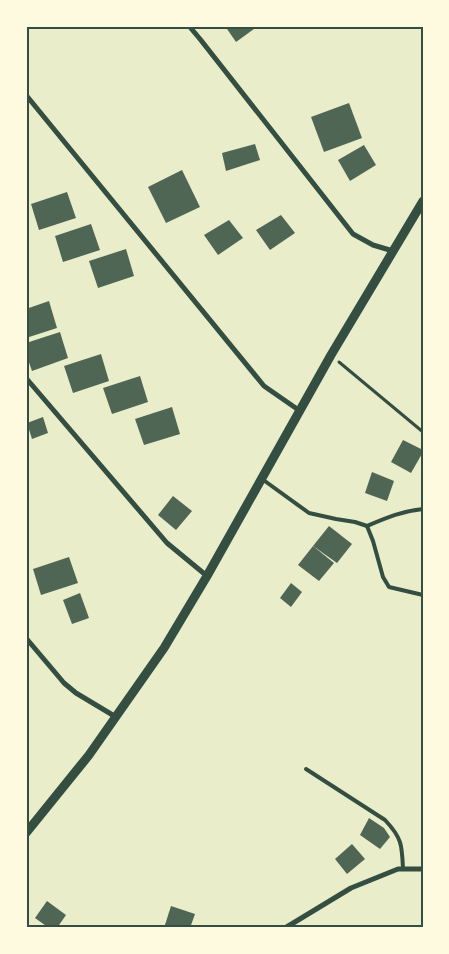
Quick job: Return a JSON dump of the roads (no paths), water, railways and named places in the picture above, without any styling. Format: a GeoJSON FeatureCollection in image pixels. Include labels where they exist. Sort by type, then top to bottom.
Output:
{"type":"FeatureCollection","features":[{"type":"Feature","properties":{"kind":"street"},"geometry":{"type":"LineString","coordinates":[[189,26],[353,234],[372,245],[393,251]]}},
{"type":"Feature","properties":{"kind":"street"},"geometry":{"type":"LineString","coordinates":[[26,96],[264,386],[300,411]]}},
{"type":"Feature","properties":{"kind":"street"},"geometry":{"type":"LineString","coordinates":[[26,833],[89,755],[164,648],[262,480],[331,355],[423,201]]}},
{"type":"Feature","properties":{"kind":"street"},"geometry":{"type":"LineString","coordinates":[[26,378],[167,544],[207,576]]}},
{"type":"Feature","properties":{"kind":"street"},"geometry":{"type":"LineString","coordinates":[[26,638],[64,683],[76,693],[116,717]]}},
{"type":"Feature","properties":{"kind":"street"},"geometry":{"type":"LineString","coordinates":[[285,928],[351,888],[398,869],[423,869]]}},
{"type":"Feature","properties":{"kind":"lane"},"geometry":{"type":"LineString","coordinates":[[262,480],[309,513],[367,526],[407,510],[423,509]]}},
{"type":"Feature","properties":{"kind":"lane"},"geometry":{"type":"LineString","coordinates":[[367,526],[383,577],[389,587],[423,595]]}},
{"type":"Feature","properties":{"kind":"lane"},"geometry":{"type":"LineString","coordinates":[[306,769],[385,820],[396,831],[402,847],[403,869]]}}]}
